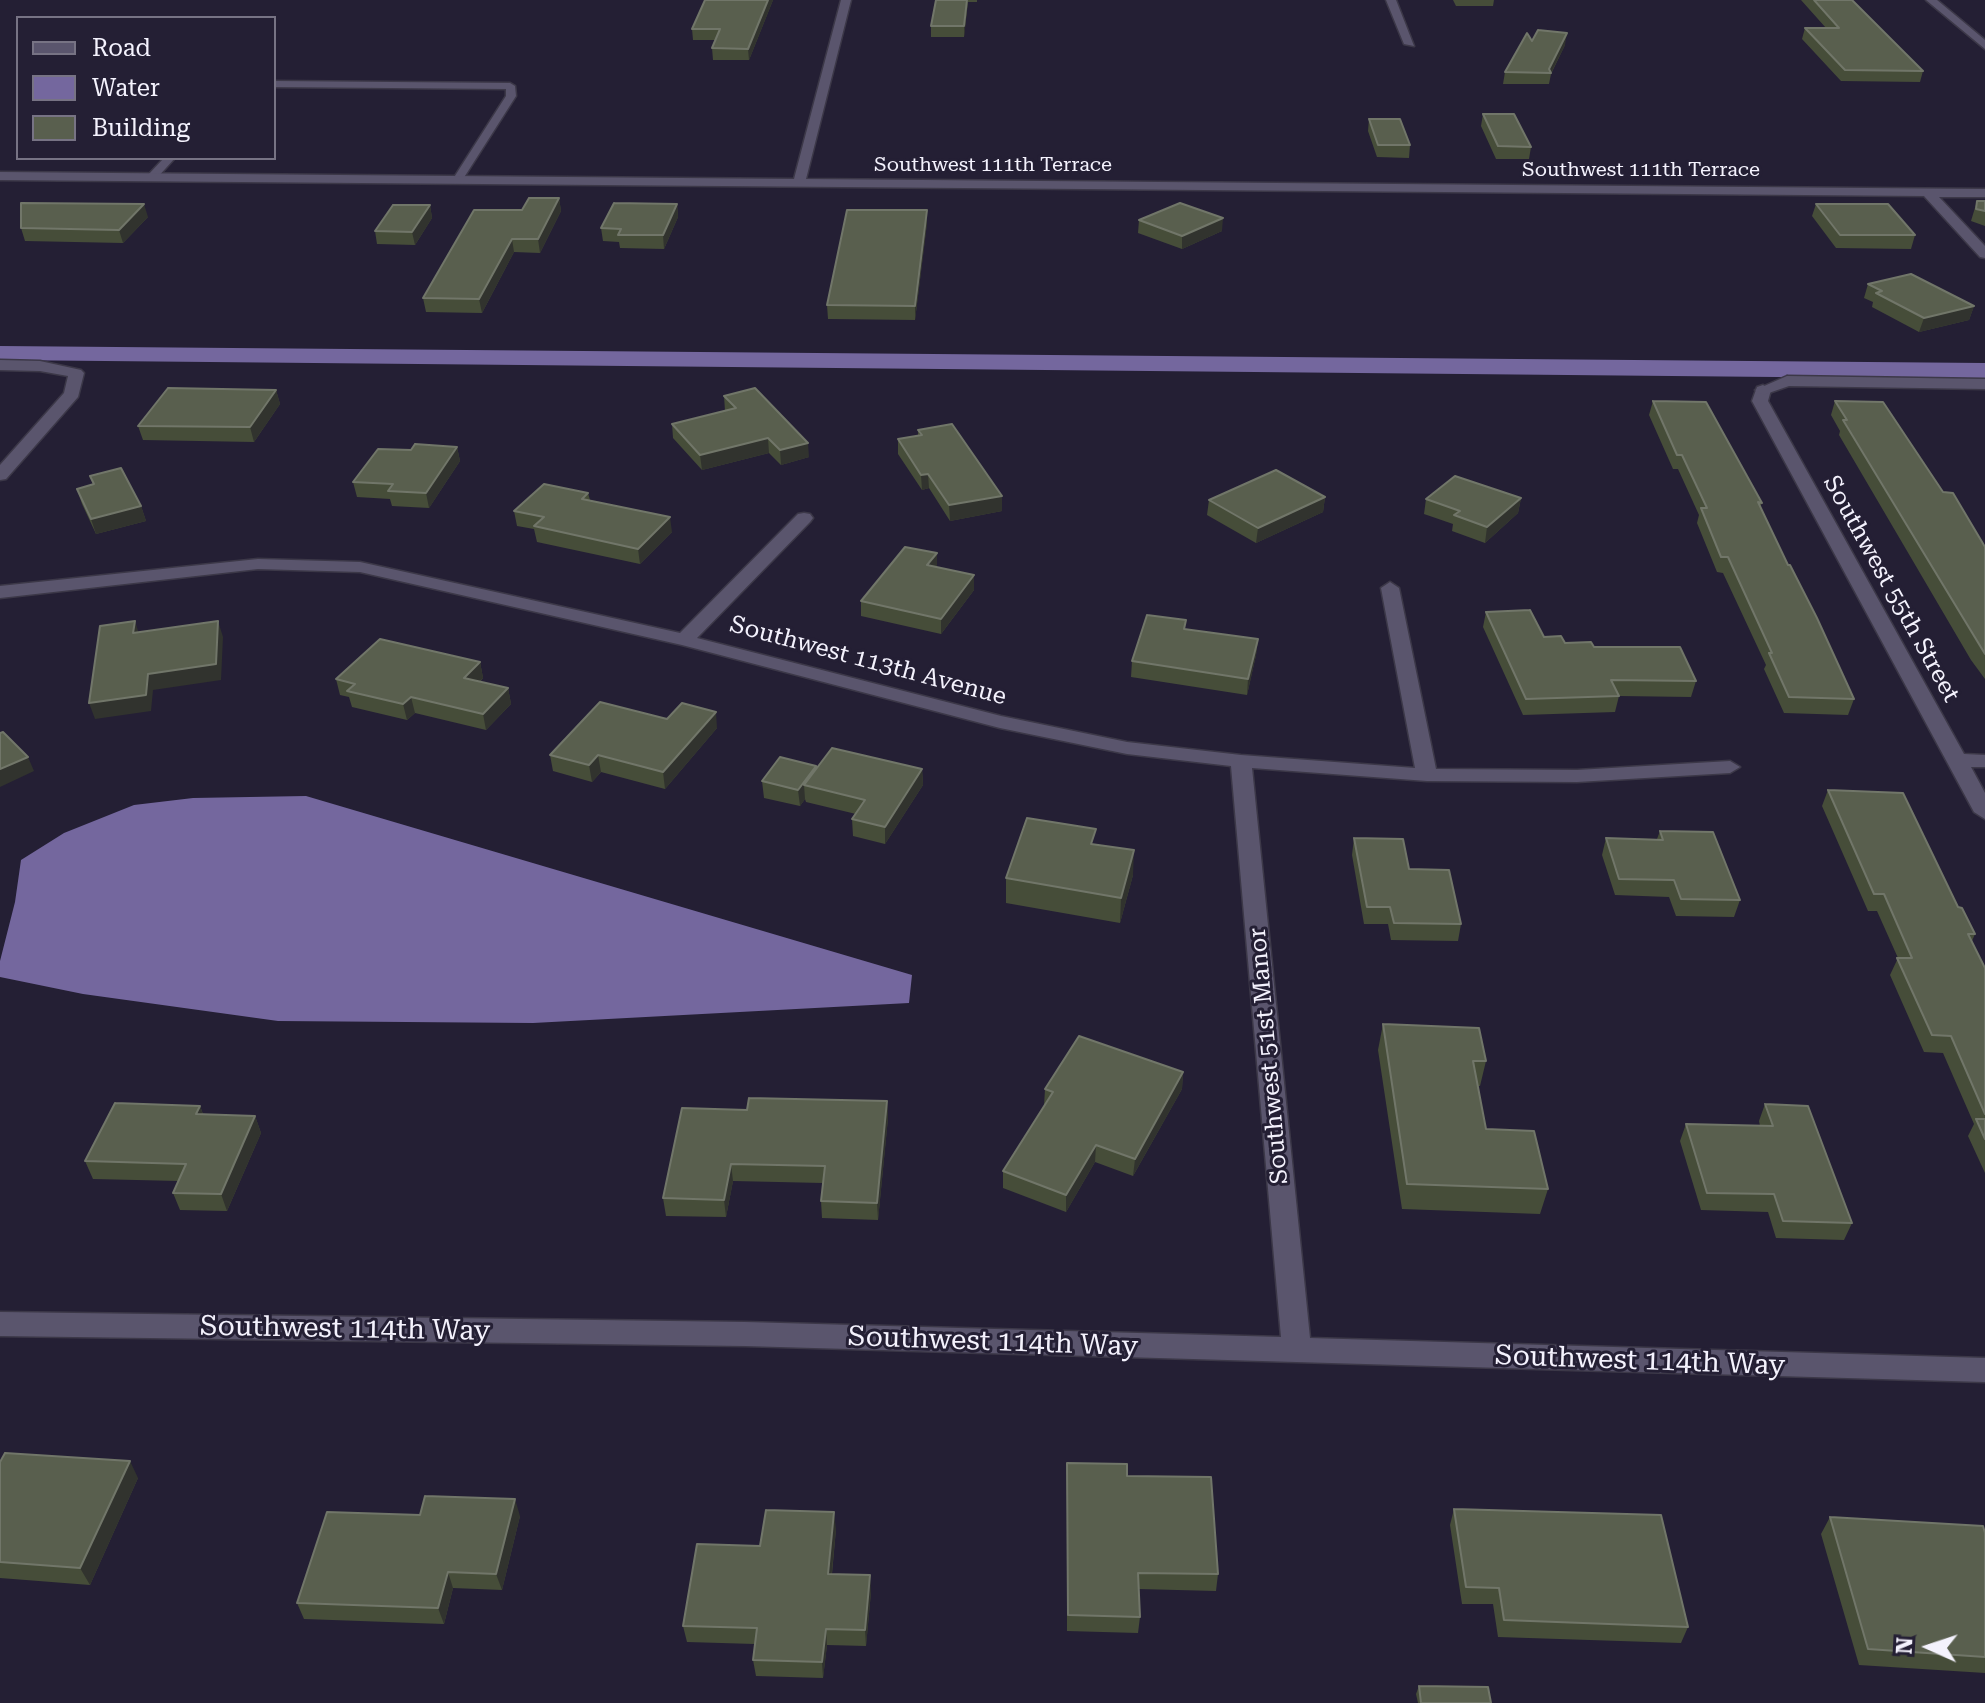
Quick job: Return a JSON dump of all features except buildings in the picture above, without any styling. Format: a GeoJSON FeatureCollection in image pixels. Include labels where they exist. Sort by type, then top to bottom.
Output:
{"type":"FeatureCollection","features":[{"type":"Feature","properties":{"kind":"street"},"geometry":{"type":"LineString","coordinates":[[799,183],[846,0]]}},
{"type":"Feature","properties":{"kind":"street"},"geometry":{"type":"LineString","coordinates":[[1391,0],[1410,44]]}},
{"type":"Feature","properties":{"kind":"street"},"geometry":{"type":"LineString","coordinates":[[1931,0],[1985,46]]}},
{"type":"Feature","properties":{"kind":"street","name":"Southwest 111th Terrace"},"geometry":{"type":"LineString","coordinates":[[0,176],[1985,193]]}},
{"type":"Feature","properties":{"kind":"street"},"geometry":{"type":"LineString","coordinates":[[1928,193],[1985,254]]}},
{"type":"Feature","properties":{"kind":"street"},"geometry":{"type":"LineString","coordinates":[[0,365],[40,366],[76,373],[72,394],[0,475]]}},
{"type":"Feature","properties":{"kind":"street","name":"Southwest 55th Street"},"geometry":{"type":"LineString","coordinates":[[1985,384],[1787,381],[1763,390],[1760,401],[1985,812]]}},
{"type":"Feature","properties":{"kind":"street"},"geometry":{"type":"LineString","coordinates":[[684,640],[804,518]]}},
{"type":"Feature","properties":{"kind":"street","name":"Southwest 113th Avenue"},"geometry":{"type":"LineString","coordinates":[[0,592],[258,564],[360,567],[684,640],[1000,722],[1127,748],[1241,761],[1427,775],[1577,776],[1730,767]]}},
{"type":"Feature","properties":{"kind":"street"},"geometry":{"type":"LineString","coordinates":[[1390,588],[1427,775]]}},
{"type":"Feature","properties":{"kind":"street"},"geometry":{"type":"LineString","coordinates":[[1957,760],[1985,761]]}},
{"type":"Feature","properties":{"kind":"street","name":"Southwest 51st Manor"},"geometry":{"type":"LineString","coordinates":[[1241,761],[1297,1352]]}},
{"type":"Feature","properties":{"kind":"street","name":"Southwest 114th Way"},"geometry":{"type":"LineString","coordinates":[[0,1324],[745,1334],[1985,1370]]}},
{"type":"Feature","properties":{"kind":"lane"},"geometry":{"type":"LineString","coordinates":[[276,84],[510,86],[511,96],[458,179]]}},
{"type":"Feature","properties":{"kind":"lane"},"geometry":{"type":"LineString","coordinates":[[152,177],[168,160]]}},
{"type":"Feature","properties":{"kind":"water"},"geometry":{"type":"Polygon","coordinates":[[[306,796],[912,975],[909,1003],[533,1023],[278,1021],[83,994],[0,977],[0,961],[15,902],[21,860],[64,833],[134,805],[193,798],[306,796]]]}},
{"type":"Feature","properties":{"kind":"waterway"},"geometry":{"type":"LineString","coordinates":[[0,353],[1985,371]]}}]}
